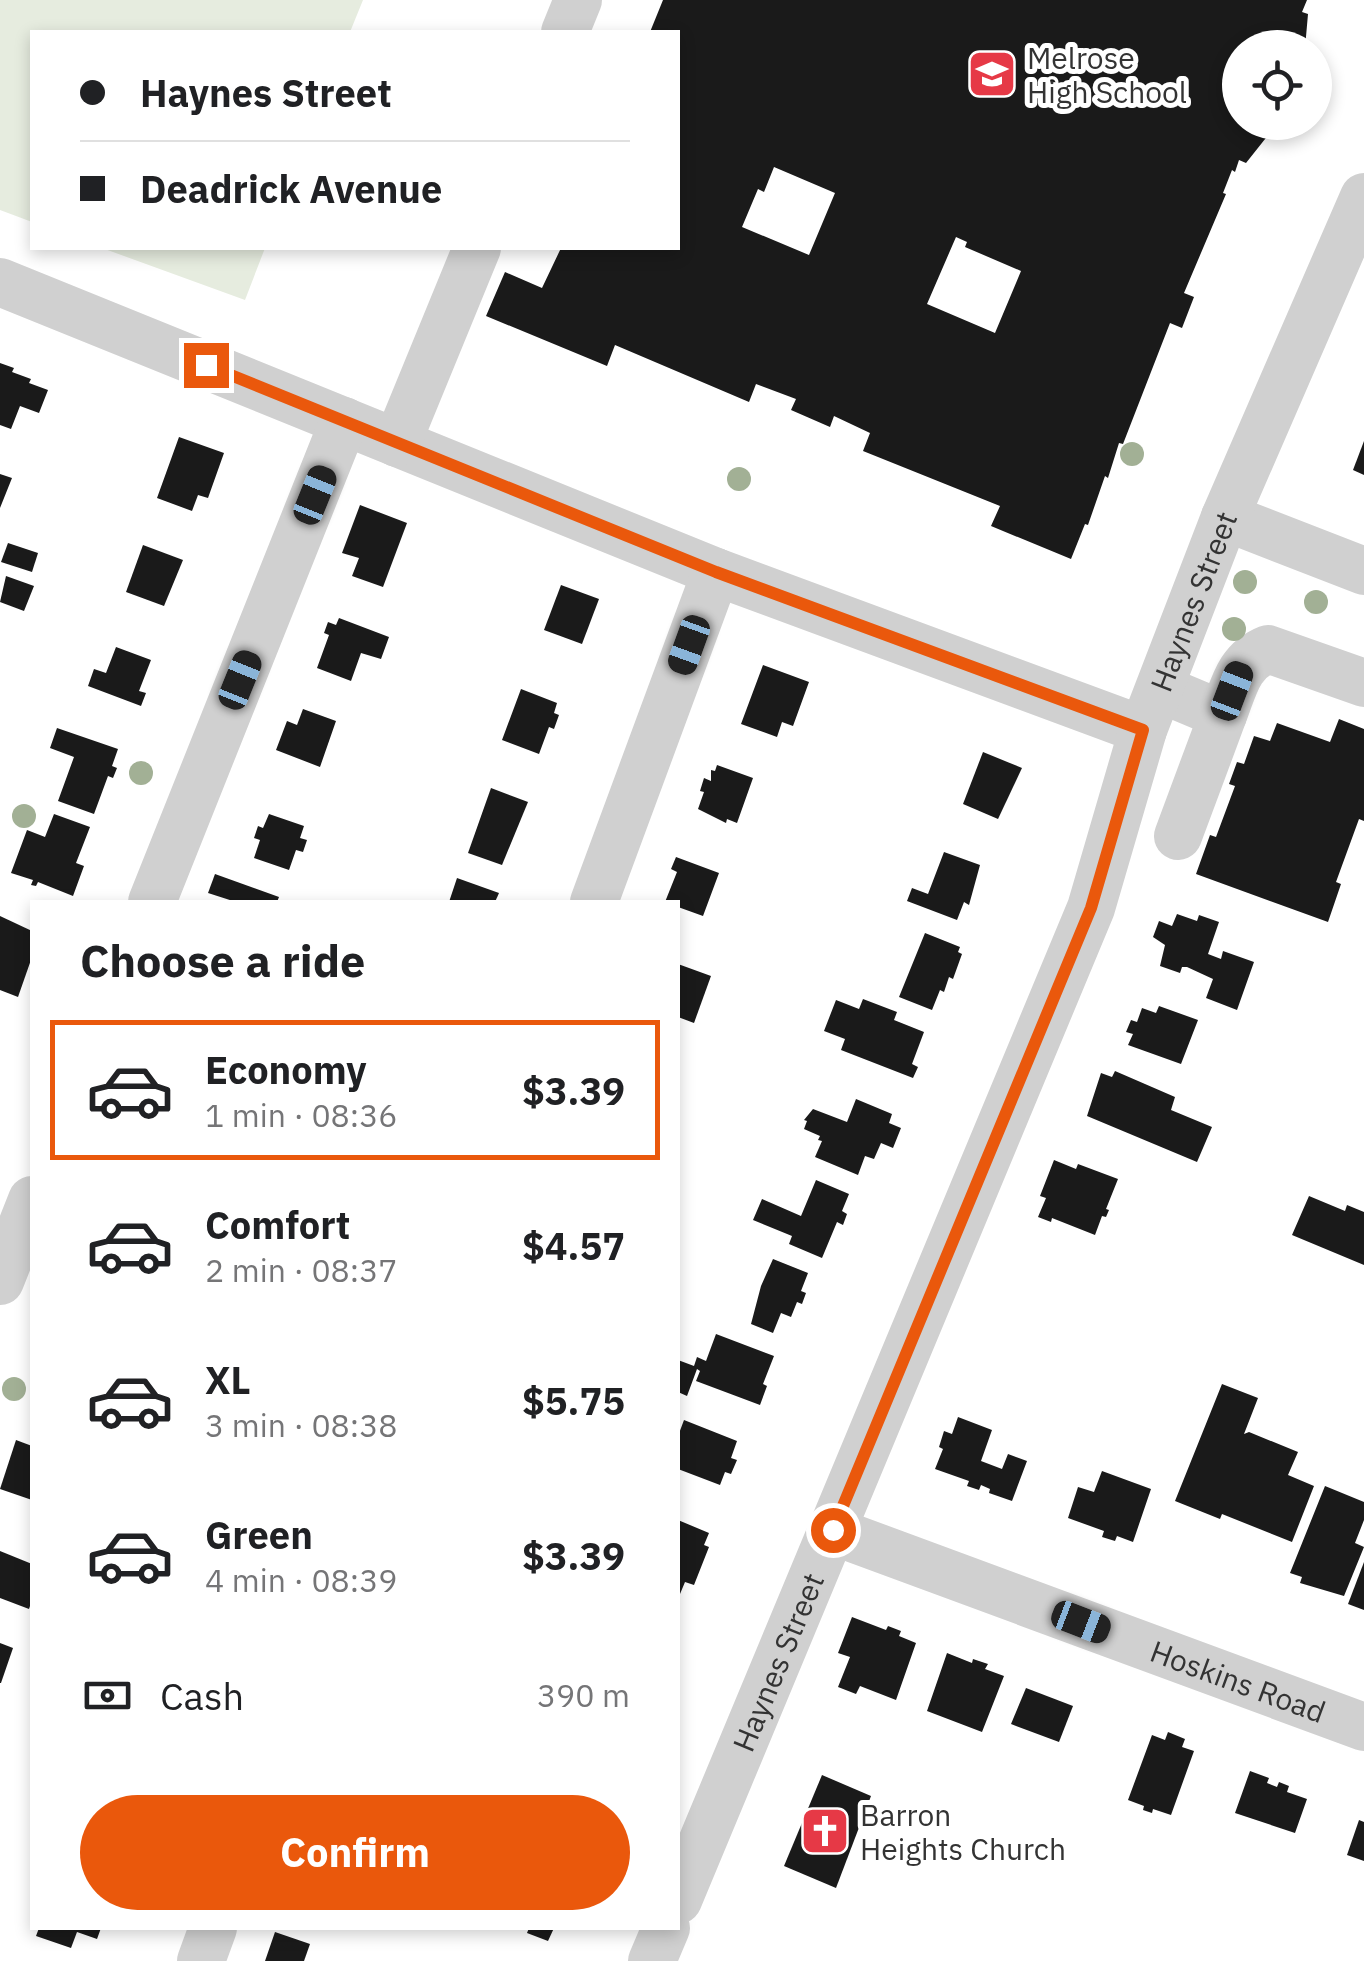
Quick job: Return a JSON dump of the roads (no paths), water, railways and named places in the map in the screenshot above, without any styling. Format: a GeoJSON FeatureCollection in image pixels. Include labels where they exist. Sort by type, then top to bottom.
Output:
{"type":"FeatureCollection","features":[{"type":"Feature","properties":{"kind":"street"},"geometry":{"type":"LineString","coordinates":[[566,30],[578,0]]}},
{"type":"Feature","properties":{"kind":"street","name":"Haynes Street"},"geometry":{"type":"LineString","coordinates":[[680,1895],[1091,908],[1152,710],[1226,517],[1364,198]]}},
{"type":"Feature","properties":{"kind":"street"},"geometry":{"type":"LineString","coordinates":[[398,443],[475,250]]}},
{"type":"Feature","properties":{"kind":"street"},"geometry":{"type":"LineString","coordinates":[[0,282],[716,572],[1152,710],[1222,715]]}},
{"type":"Feature","properties":{"kind":"street"},"geometry":{"type":"LineString","coordinates":[[153,900],[344,421]]}},
{"type":"Feature","properties":{"kind":"street"},"geometry":{"type":"LineString","coordinates":[[1226,517],[1364,571]]}},
{"type":"Feature","properties":{"kind":"street"},"geometry":{"type":"LineString","coordinates":[[595,900],[716,572]]}},
{"type":"Feature","properties":{"kind":"street"},"geometry":{"type":"LineString","coordinates":[[1178,836],[1242,666],[1255,654],[1268,649],[1364,683]]}},
{"type":"Feature","properties":{"kind":"street"},"geometry":{"type":"LineString","coordinates":[[0,1281],[30,1205]]}},
{"type":"Feature","properties":{"kind":"street","name":"Hoskins Road"},"geometry":{"type":"LineString","coordinates":[[833,1530],[1364,1727]]}},
{"type":"Feature","properties":{"kind":"street"},"geometry":{"type":"LineString","coordinates":[[201,1961],[212,1930]]}},
{"type":"Feature","properties":{"kind":"street"},"geometry":{"type":"LineString","coordinates":[[652,1961],[665,1930]]}},
{"type":"Feature","properties":{"kind":"place","name":"Melrose High School"},"geometry":{"type":"Point","coordinates":[992,74]}},
{"type":"Feature","properties":{"kind":"place","name":"Barron Heights Church"},"geometry":{"type":"Point","coordinates":[825,1831]}}]}
